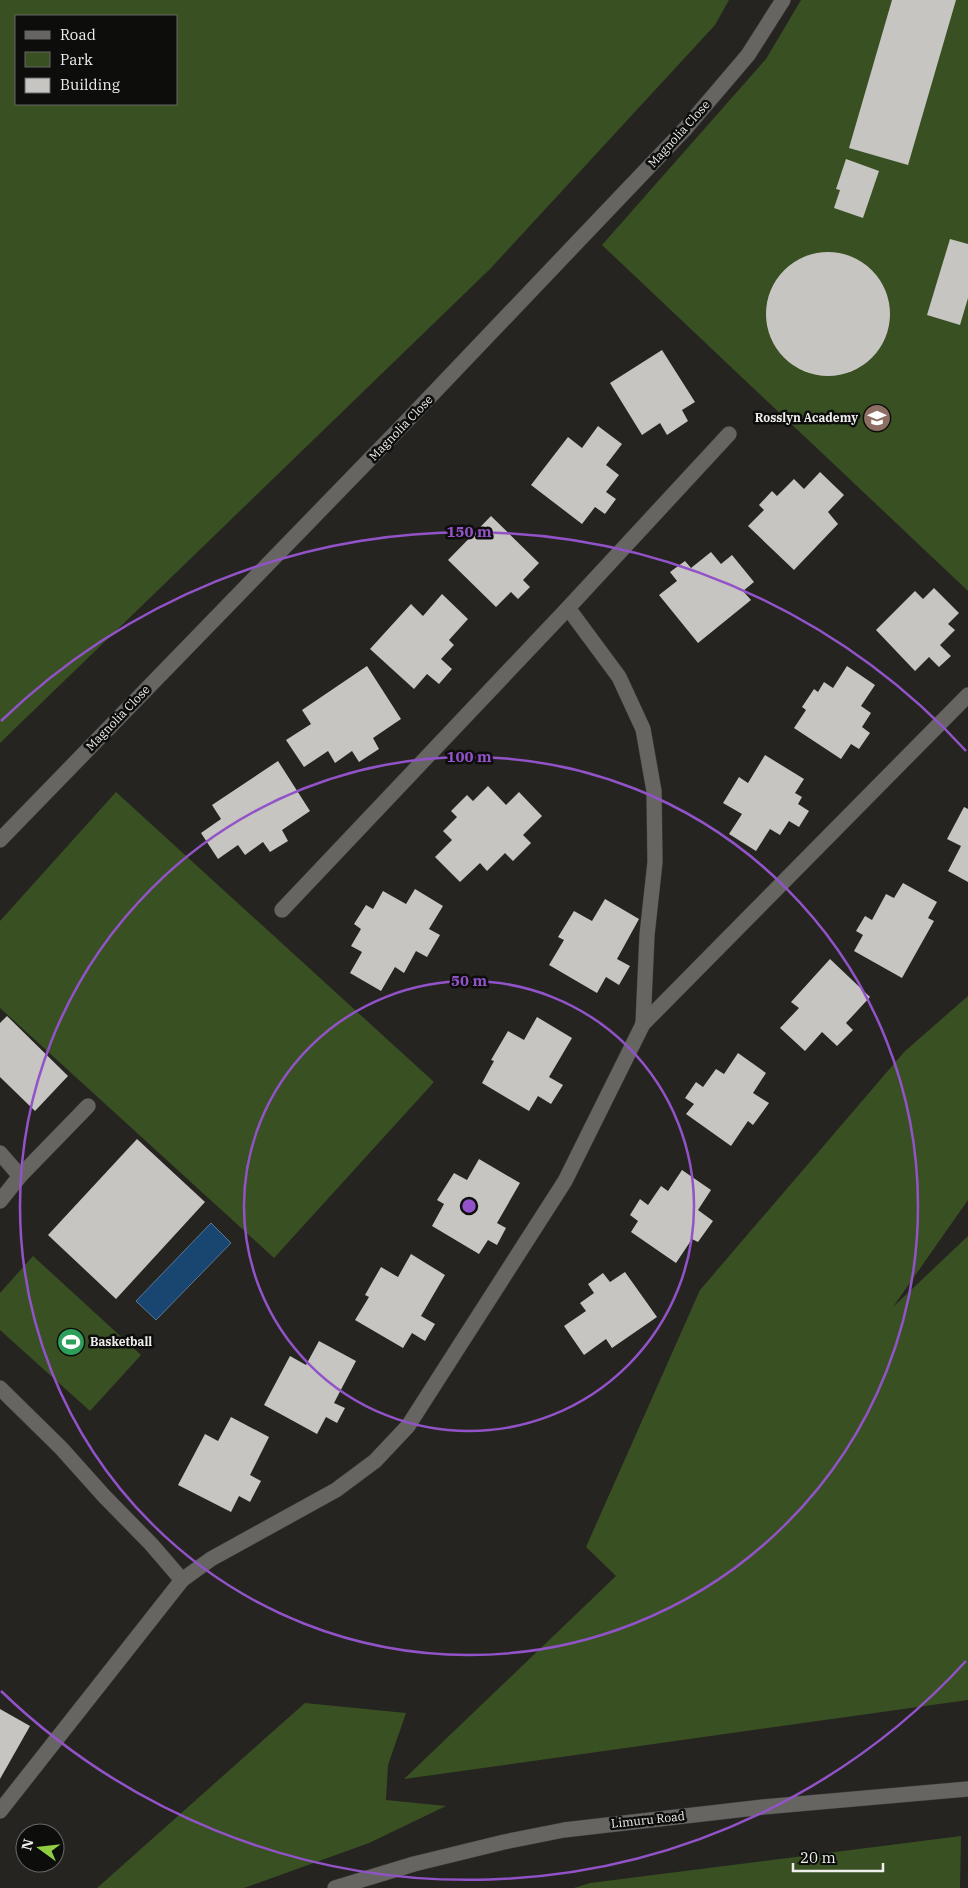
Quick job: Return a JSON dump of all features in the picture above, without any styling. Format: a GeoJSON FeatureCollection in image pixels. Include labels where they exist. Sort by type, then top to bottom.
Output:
{"type":"FeatureCollection","features":[{"type":"Feature","properties":{"kind":"street","name":"Magnolia Close"},"geometry":{"type":"LineString","coordinates":[[0,840],[404,425],[685,130],[748,55],[783,0]]}},
{"type":"Feature","properties":{"kind":"street"},"geometry":{"type":"LineString","coordinates":[[282,910],[568,608],[729,434]]}},
{"type":"Feature","properties":{"kind":"street"},"geometry":{"type":"LineString","coordinates":[[568,608],[619,677],[643,729],[654,791],[655,862],[647,935],[643,1024]]}},
{"type":"Feature","properties":{"kind":"street"},"geometry":{"type":"LineString","coordinates":[[0,1811],[182,1580],[211,1559],[336,1490],[375,1461],[408,1426],[564,1181],[643,1024],[968,695]]}},
{"type":"Feature","properties":{"kind":"street"},"geometry":{"type":"LineString","coordinates":[[0,1201],[20,1176],[88,1106]]}},
{"type":"Feature","properties":{"kind":"street"},"geometry":{"type":"LineString","coordinates":[[0,1153],[20,1176]]}},
{"type":"Feature","properties":{"kind":"street"},"geometry":{"type":"LineString","coordinates":[[0,1388],[152,1544],[182,1580]]}},
{"type":"Feature","properties":{"kind":"street","name":"Limuru Road"},"geometry":{"type":"LineString","coordinates":[[335,1888],[414,1864],[504,1842],[564,1830],[763,1807],[968,1789]]}},
{"type":"Feature","properties":{"kind":"green space"},"geometry":{"type":"Polygon","coordinates":[[[0,0],[729,0],[715,25],[490,269],[0,743],[0,0]]]}},
{"type":"Feature","properties":{"kind":"green space","name":"Rosslyn Academy"},"geometry":{"type":"Polygon","coordinates":[[[801,0],[968,0],[968,591],[602,245],[766,59],[801,0]]]}},
{"type":"Feature","properties":{"kind":"green space"},"geometry":{"type":"Polygon","coordinates":[[[116,792],[434,1082],[274,1258],[0,1008],[0,921],[116,792]]]}},
{"type":"Feature","properties":{"kind":"green space"},"geometry":{"type":"Polygon","coordinates":[[[968,996],[968,1200],[893,1307],[968,1236],[968,1700],[404,1779],[616,1576],[586,1547],[700,1290],[904,1052],[968,996]]]}},
{"type":"Feature","properties":{"kind":"green space","name":"Basketball"},"geometry":{"type":"Polygon","coordinates":[[[33,1256],[141,1355],[90,1411],[0,1330],[0,1293],[33,1256]]]}},
{"type":"Feature","properties":{"kind":"green space"},"geometry":{"type":"Polygon","coordinates":[[[305,1703],[406,1713],[388,1765],[386,1800],[446,1806],[369,1843],[244,1888],[97,1888],[305,1703]]]}},
{"type":"Feature","properties":{"kind":"green space"},"geometry":{"type":"Polygon","coordinates":[[[961,1836],[960,1888],[574,1888],[590,1883],[961,1836]]]}},
{"type":"Feature","properties":{"kind":"water"},"geometry":{"type":"Polygon","coordinates":[[[211,1223],[231,1243],[156,1320],[136,1301],[211,1223]]]}},
{"type":"Feature","properties":{"kind":"building"},"geometry":{"type":"Polygon","coordinates":[[[892,0],[956,0],[908,165],[849,148],[892,0]]]}},
{"type":"Feature","properties":{"kind":"building"},"geometry":{"type":"Polygon","coordinates":[[[846,159],[879,171],[863,218],[834,208],[840,190],[836,189],[846,159]]]}},
{"type":"Feature","properties":{"kind":"building"},"geometry":{"type":"Polygon","coordinates":[[[950,239],[968,244],[968,298],[960,325],[927,315],[950,239]]]}},
{"type":"Feature","properties":{"kind":"building"},"geometry":{"type":"Polygon","coordinates":[[[828,252],[852,257],[872,270],[885,290],[890,314],[885,338],[872,358],[852,371],[828,376],[804,371],[784,358],[771,338],[766,314],[771,290],[784,270],[804,257],[828,252]]]}},
{"type":"Feature","properties":{"kind":"building"},"geometry":{"type":"Polygon","coordinates":[[[662,350],[695,402],[682,410],[688,421],[667,435],[660,423],[642,435],[610,383],[662,350]]]}},
{"type":"Feature","properties":{"kind":"building"},"geometry":{"type":"Polygon","coordinates":[[[598,426],[622,444],[606,465],[619,475],[606,492],[616,499],[605,514],[595,507],[582,524],[531,485],[568,437],[582,448],[598,426]]]}},
{"type":"Feature","properties":{"kind":"building"},"geometry":{"type":"Polygon","coordinates":[[[820,472],[844,495],[828,512],[838,524],[794,570],[748,526],[764,510],[759,505],[772,491],[777,496],[794,479],[804,489],[820,472]]]}},
{"type":"Feature","properties":{"kind":"building"},"geometry":{"type":"Polygon","coordinates":[[[491,516],[539,563],[523,580],[530,587],[518,599],[511,592],[496,607],[448,560],[491,516]]]}},
{"type":"Feature","properties":{"kind":"building"},"geometry":{"type":"Polygon","coordinates":[[[711,552],[721,564],[732,555],[754,582],[743,591],[751,600],[698,643],[659,595],[677,581],[670,572],[685,561],[691,568],[711,552]]]}},
{"type":"Feature","properties":{"kind":"building"},"geometry":{"type":"Polygon","coordinates":[[[934,588],[959,613],[948,624],[955,630],[940,645],[951,656],[939,667],[929,657],[915,671],[876,630],[915,591],[923,599],[934,588]]]}},
{"type":"Feature","properties":{"kind":"building"},"geometry":{"type":"Polygon","coordinates":[[[442,594],[468,619],[449,640],[454,645],[441,659],[452,669],[439,684],[427,674],[414,689],[370,649],[411,604],[423,616],[442,594]]]}},
{"type":"Feature","properties":{"kind":"building"},"geometry":{"type":"Polygon","coordinates":[[[367,666],[401,719],[373,738],[379,749],[359,762],[352,751],[335,763],[328,751],[304,767],[286,740],[311,724],[302,710],[367,666]]]}},
{"type":"Feature","properties":{"kind":"building"},"geometry":{"type":"Polygon","coordinates":[[[847,666],[875,685],[861,706],[871,713],[862,727],[870,733],[859,749],[851,744],[841,759],[794,728],[806,710],[802,707],[814,689],[818,692],[824,682],[833,688],[847,666]]]}},
{"type":"Feature","properties":{"kind":"building"},"geometry":{"type":"Polygon","coordinates":[[[765,755],[804,779],[795,793],[802,797],[798,804],[809,811],[799,827],[789,821],[780,835],[770,829],[756,851],[729,834],[742,814],[723,803],[739,777],[748,783],[765,755]]]}},
{"type":"Feature","properties":{"kind":"building"},"geometry":{"type":"Polygon","coordinates":[[[278,761],[310,811],[282,830],[288,841],[270,852],[263,842],[245,855],[238,845],[218,859],[201,833],[221,819],[212,805],[278,761]]]}},
{"type":"Feature","properties":{"kind":"building"},"geometry":{"type":"Polygon","coordinates":[[[488,786],[506,805],[519,792],[542,816],[523,835],[531,843],[513,861],[505,853],[487,871],[480,863],[460,882],[435,857],[452,840],[443,831],[457,817],[451,811],[467,795],[473,801],[488,786]]]}},
{"type":"Feature","properties":{"kind":"building"},"geometry":{"type":"Polygon","coordinates":[[[964,807],[968,809],[968,882],[948,871],[961,846],[947,839],[964,807]]]}},
{"type":"Feature","properties":{"kind":"building"},"geometry":{"type":"Polygon","coordinates":[[[903,883],[937,902],[928,918],[934,921],[902,978],[854,951],[863,935],[856,931],[865,916],[872,920],[886,894],[894,898],[903,883]]]}},
{"type":"Feature","properties":{"kind":"building"},"geometry":{"type":"Polygon","coordinates":[[[415,889],[443,906],[429,929],[440,935],[427,957],[416,951],[404,973],[395,967],[381,991],[350,973],[362,952],[351,946],[361,929],[354,924],[366,905],[373,909],[383,891],[406,904],[415,889]]]}},
{"type":"Feature","properties":{"kind":"building"},"geometry":{"type":"Polygon","coordinates":[[[605,899],[639,919],[617,959],[630,966],[619,985],[606,977],[597,993],[549,965],[564,940],[558,937],[574,911],[592,921],[605,899]]]}},
{"type":"Feature","properties":{"kind":"building"},"geometry":{"type":"Polygon","coordinates":[[[830,959],[870,997],[846,1023],[853,1030],[837,1046],[822,1032],[805,1051],[780,1028],[799,1008],[791,1002],[830,959]]]}},
{"type":"Feature","properties":{"kind":"building"},"geometry":{"type":"Polygon","coordinates":[[[7,1016],[68,1076],[35,1111],[0,1077],[0,1023],[7,1016]]]}},
{"type":"Feature","properties":{"kind":"building"},"geometry":{"type":"Polygon","coordinates":[[[537,1017],[572,1038],[549,1077],[563,1085],[551,1104],[538,1096],[529,1111],[482,1083],[494,1061],[491,1060],[508,1031],[524,1040],[537,1017]]]}},
{"type":"Feature","properties":{"kind":"building"},"geometry":{"type":"Polygon","coordinates":[[[738,1053],[766,1073],[753,1093],[769,1103],[753,1125],[748,1121],[731,1146],[686,1114],[694,1104],[685,1098],[696,1082],[703,1087],[716,1069],[724,1074],[738,1053]]]}},
{"type":"Feature","properties":{"kind":"building"},"geometry":{"type":"Polygon","coordinates":[[[137,1139],[205,1202],[116,1299],[48,1235],[137,1139]]]}},
{"type":"Feature","properties":{"kind":"building"},"geometry":{"type":"Polygon","coordinates":[[[479,1159],[520,1183],[497,1223],[506,1228],[497,1245],[488,1240],[479,1254],[432,1226],[444,1204],[437,1200],[454,1173],[467,1180],[479,1159]]]}},
{"type":"Feature","properties":{"kind":"building"},"geometry":{"type":"Polygon","coordinates":[[[682,1170],[711,1190],[698,1210],[713,1221],[698,1242],[692,1239],[676,1263],[631,1232],[638,1221],[630,1215],[640,1199],[648,1205],[661,1186],[668,1191],[682,1170]]]}},
{"type":"Feature","properties":{"kind":"building"},"geometry":{"type":"Polygon","coordinates":[[[411,1254],[445,1275],[421,1316],[435,1324],[425,1341],[412,1333],[403,1348],[355,1320],[369,1297],[365,1295],[381,1267],[398,1277],[411,1254]]]}},
{"type":"Feature","properties":{"kind":"building"},"geometry":{"type":"Polygon","coordinates":[[[625,1272],[657,1317],[612,1348],[606,1339],[584,1355],[564,1326],[586,1311],[580,1303],[594,1293],[588,1284],[603,1273],[610,1282],[625,1272]]]}},
{"type":"Feature","properties":{"kind":"building"},"geometry":{"type":"Polygon","coordinates":[[[319,1341],[356,1361],[334,1403],[345,1408],[337,1423],[326,1417],[317,1434],[264,1405],[290,1356],[306,1365],[319,1341]]]}},
{"type":"Feature","properties":{"kind":"building"},"geometry":{"type":"Polygon","coordinates":[[[231,1417],[269,1437],[250,1475],[261,1481],[250,1502],[239,1496],[231,1512],[178,1485],[205,1434],[218,1441],[231,1417]]]}},
{"type":"Feature","properties":{"kind":"building"},"geometry":{"type":"Polygon","coordinates":[[[0,1709],[30,1726],[0,1779],[0,1709]]]}},
{"type":"Feature","properties":{"kind":"place","name":"Rosslyn Academy"},"geometry":{"type":"Point","coordinates":[877,418]}},
{"type":"Feature","properties":{"kind":"place","name":"Basketball"},"geometry":{"type":"Point","coordinates":[71,1342]}}]}
